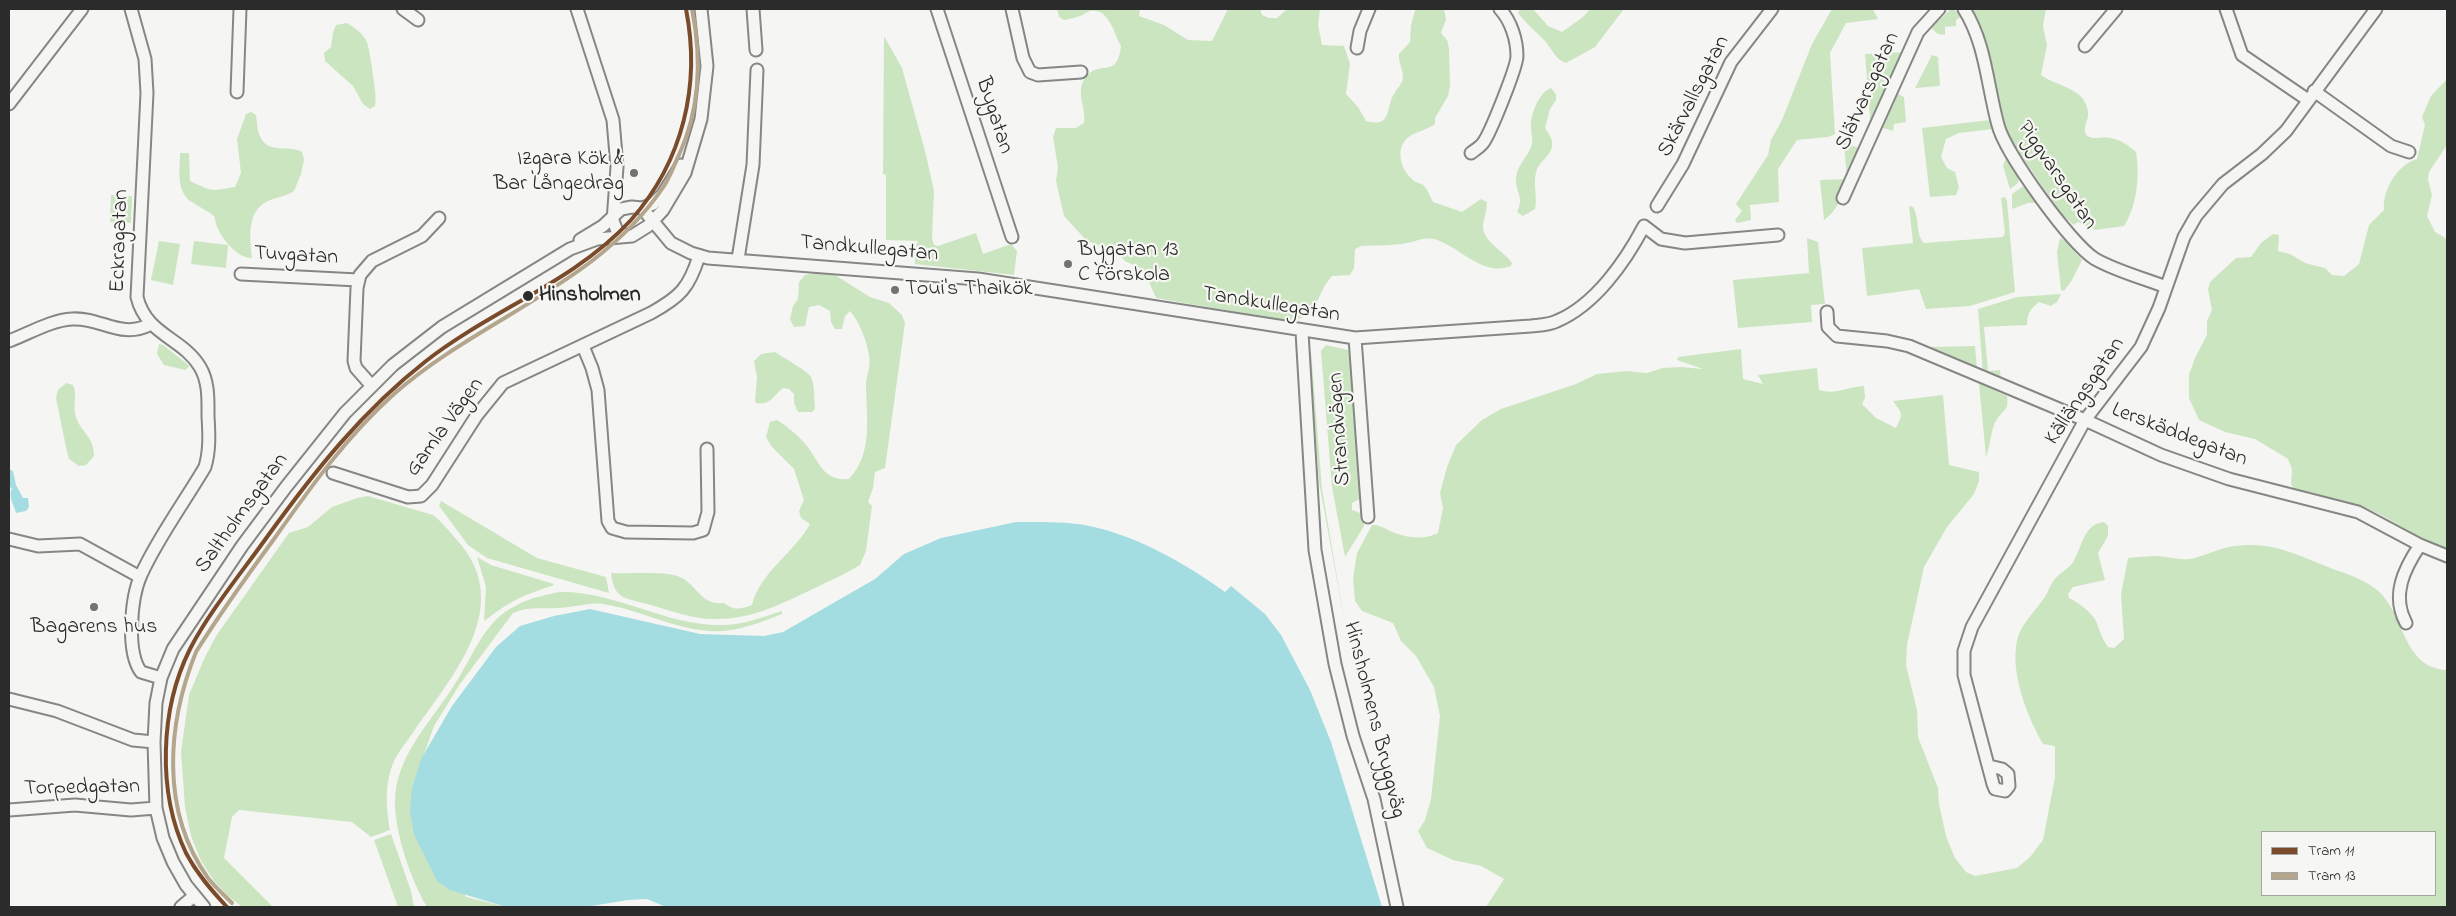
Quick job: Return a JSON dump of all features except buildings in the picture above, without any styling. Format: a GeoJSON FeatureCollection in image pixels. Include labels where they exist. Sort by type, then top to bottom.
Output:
{"type":"FeatureCollection","features":[{"type":"Feature","properties":{"kind":"street"},"geometry":{"type":"LineString","coordinates":[[9,104],[82,9]]}},
{"type":"Feature","properties":{"kind":"street","name":"Eckragatan"},"geometry":{"type":"LineString","coordinates":[[131,9],[145,59],[147,93],[137,292],[141,311],[151,324],[192,358],[200,368],[205,380],[208,400],[209,450],[205,466],[140,577],[135,602],[132,653],[141,672],[161,678]]}},
{"type":"Feature","properties":{"kind":"street"},"geometry":{"type":"LineString","coordinates":[[237,92],[240,9]]}},
{"type":"Feature","properties":{"kind":"street"},"geometry":{"type":"LineString","coordinates":[[403,9],[418,20]]}},
{"type":"Feature","properties":{"kind":"street"},"geometry":{"type":"LineString","coordinates":[[577,9],[613,120],[617,149],[614,216],[617,230],[626,236],[640,232],[652,222],[672,197],[691,159],[690,152]]}},
{"type":"Feature","properties":{"kind":"street"},"geometry":{"type":"LineString","coordinates":[[614,216],[621,209],[653,204],[663,194],[690,152],[701,119],[706,87],[706,44],[701,9]]}},
{"type":"Feature","properties":{"kind":"street"},"geometry":{"type":"LineString","coordinates":[[753,9],[756,50]]}},
{"type":"Feature","properties":{"kind":"street","name":"Bygatan"},"geometry":{"type":"LineString","coordinates":[[937,9],[1012,236]]}},
{"type":"Feature","properties":{"kind":"street"},"geometry":{"type":"LineString","coordinates":[[1012,9],[1023,58],[1030,72],[1038,75],[1080,72]]}},
{"type":"Feature","properties":{"kind":"street"},"geometry":{"type":"LineString","coordinates":[[1357,48],[1360,31],[1368,9]]}},
{"type":"Feature","properties":{"kind":"street"},"geometry":{"type":"LineString","coordinates":[[1471,153],[1482,145],[1488,135],[1512,78],[1517,57],[1512,30],[1500,9]]}},
{"type":"Feature","properties":{"kind":"street","name":"Skärvallsgatan"},"geometry":{"type":"LineString","coordinates":[[1656,206],[1683,164],[1731,62],[1772,9]]}},
{"type":"Feature","properties":{"kind":"street","name":"Slätvarsgatan"},"geometry":{"type":"LineString","coordinates":[[1843,198],[1918,32],[1939,9]]}},
{"type":"Feature","properties":{"kind":"street","name":"Piggvarsgatan"},"geometry":{"type":"LineString","coordinates":[[1964,9],[1981,44],[2002,138],[2028,179],[2071,237],[2087,253],[2105,264],[2166,286]]}},
{"type":"Feature","properties":{"kind":"street"},"geometry":{"type":"LineString","coordinates":[[2085,46],[2116,9]]}},
{"type":"Feature","properties":{"kind":"street"},"geometry":{"type":"LineString","coordinates":[[2226,9],[2242,55],[2311,95],[2391,146],[2408,152]]}},
{"type":"Feature","properties":{"kind":"street","name":"Källängsgatan"},"geometry":{"type":"LineString","coordinates":[[1989,766],[1964,675],[1964,651],[1978,614],[2086,420],[2141,347],[2159,308],[2184,237],[2201,209],[2223,184],[2254,160],[2286,131],[2376,9]]}},
{"type":"Feature","properties":{"kind":"street"},"geometry":{"type":"LineString","coordinates":[[738,260],[753,165],[756,70]]}},
{"type":"Feature","properties":{"kind":"street"},"geometry":{"type":"LineString","coordinates":[[616,191],[652,222]]}},
{"type":"Feature","properties":{"kind":"street","name":"Saltholmsgatan"},"geometry":{"type":"LineString","coordinates":[[574,247],[577,242],[603,226],[614,216]]}},
{"type":"Feature","properties":{"kind":"street"},"geometry":{"type":"LineString","coordinates":[[358,280],[372,261],[422,236],[439,218]]}},
{"type":"Feature","properties":{"kind":"street","name":"Tandkullegatan"},"geometry":{"type":"LineString","coordinates":[[652,222],[671,243],[698,256],[978,279],[1302,332],[1355,338],[1546,325],[1569,316],[1598,290],[1622,262],[1644,226],[1661,239],[1685,243],[1778,235]]}},
{"type":"Feature","properties":{"kind":"street","name":"Saltholmsgatan"},"geometry":{"type":"LineString","coordinates":[[204,907],[194,896],[170,856],[156,808],[154,742],[156,703],[161,678],[178,640],[242,546],[320,443],[371,385],[393,365],[442,327],[574,247],[597,239],[626,236]]}},
{"type":"Feature","properties":{"kind":"street","name":"Gamla Vägen"},"geometry":{"type":"LineString","coordinates":[[333,473],[408,497],[421,496],[432,485],[477,416],[503,383],[583,346],[674,300],[689,283],[698,256]]}},
{"type":"Feature","properties":{"kind":"street","name":"Tuvgatan"},"geometry":{"type":"LineString","coordinates":[[241,274],[358,280],[354,361],[356,368],[371,385]]}},
{"type":"Feature","properties":{"kind":"street","name":"Lerskäddegatan"},"geometry":{"type":"LineString","coordinates":[[1827,312],[1828,327],[1837,336],[1909,346],[2086,420],[2140,447],[2207,473],[2358,512],[2420,545],[2447,556]]}},
{"type":"Feature","properties":{"kind":"street"},"geometry":{"type":"LineString","coordinates":[[9,341],[67,320],[80,319],[126,331],[141,329],[151,324]]}},
{"type":"Feature","properties":{"kind":"street","name":"Hinsholmens Bryggväg"},"geometry":{"type":"LineString","coordinates":[[1302,332],[1315,550],[1334,664],[1374,800],[1397,907]]}},
{"type":"Feature","properties":{"kind":"street","name":"Strandvägen"},"geometry":{"type":"LineString","coordinates":[[1355,338],[1368,517]]}},
{"type":"Feature","properties":{"kind":"street"},"geometry":{"type":"LineString","coordinates":[[583,346],[598,390],[608,521],[612,528],[626,532],[693,533],[702,530],[708,512],[707,449]]}},
{"type":"Feature","properties":{"kind":"street"},"geometry":{"type":"LineString","coordinates":[[9,539],[38,546],[80,544],[140,577]]}},
{"type":"Feature","properties":{"kind":"street"},"geometry":{"type":"LineString","coordinates":[[2406,624],[2400,608],[2401,579],[2405,568],[2420,545]]}},
{"type":"Feature","properties":{"kind":"street"},"geometry":{"type":"LineString","coordinates":[[9,699],[57,711],[133,740],[154,742]]}},
{"type":"Feature","properties":{"kind":"street","name":"Torpedgatan"},"geometry":{"type":"LineString","coordinates":[[9,810],[75,805],[131,810],[156,808]]}},
{"type":"Feature","properties":{"kind":"street"},"geometry":{"type":"LineString","coordinates":[[181,907],[194,896]]}},
{"type":"Feature","properties":{"kind":"green space"},"geometry":{"type":"Polygon","coordinates":[[[1057,9],[1140,9],[1139,16],[1164,25],[1188,40],[1212,41],[1228,9],[1260,9],[1262,15],[1269,18],[1277,18],[1287,9],[1320,9],[1318,25],[1322,45],[1344,46],[1350,64],[1346,94],[1358,107],[1366,121],[1380,122],[1387,115],[1391,99],[1402,82],[1403,74],[1399,54],[1410,42],[1411,25],[1416,9],[1444,9],[1446,20],[1441,33],[1447,40],[1449,48],[1450,85],[1448,96],[1435,118],[1435,124],[1413,134],[1405,141],[1400,152],[1402,164],[1408,175],[1415,182],[1424,186],[1433,202],[1462,212],[1481,199],[1487,202],[1483,226],[1484,232],[1490,242],[1512,263],[1511,266],[1491,268],[1482,265],[1446,244],[1433,239],[1396,245],[1361,246],[1355,249],[1354,268],[1350,275],[1332,276],[1313,308],[1302,318],[1292,322],[1156,298],[1144,270],[1125,261],[1117,252],[1087,241],[1064,216],[1056,181],[1058,167],[1053,137],[1056,128],[1076,128],[1084,123],[1081,94],[1083,82],[1091,72],[1107,68],[1116,63],[1121,46],[1107,18],[1097,11],[1090,11],[1078,17],[1064,20],[1059,17],[1057,9]]]}},
{"type":"Feature","properties":{"kind":"green space"},"geometry":{"type":"Polygon","coordinates":[[[1520,9],[1533,9],[1548,26],[1562,32],[1583,17],[1590,9],[1624,9],[1595,47],[1566,63],[1556,56],[1544,40],[1521,17],[1518,13],[1520,9]]]}},
{"type":"Feature","properties":{"kind":"green space"},"geometry":{"type":"Polygon","coordinates":[[[1832,9],[1873,9],[1878,19],[1846,23],[1830,53],[1835,134],[1828,137],[1797,140],[1778,169],[1779,202],[1750,205],[1751,220],[1737,223],[1735,220],[1742,211],[1736,204],[1768,155],[1771,140],[1782,120],[1812,44],[1832,9]]]}},
{"type":"Feature","properties":{"kind":"green space"},"geometry":{"type":"Polygon","coordinates":[[[1951,9],[1962,16],[1956,20],[1956,26],[1945,27],[1945,35],[1938,34],[1931,28],[1951,9]]]}},
{"type":"Feature","properties":{"kind":"green space"},"geometry":{"type":"Polygon","coordinates":[[[1970,9],[2046,9],[2043,26],[2047,45],[2041,75],[2076,92],[2082,97],[2088,112],[2085,129],[2086,135],[2092,138],[2117,140],[2128,145],[2136,152],[2138,171],[2135,200],[2124,226],[2095,230],[2078,222],[2074,225],[2061,214],[2008,136],[1981,28],[1970,9]]]}},
{"type":"Feature","properties":{"kind":"green space"},"geometry":{"type":"Polygon","coordinates":[[[347,23],[355,28],[367,42],[376,96],[375,106],[370,109],[363,104],[353,86],[325,61],[324,53],[331,47],[336,25],[347,23]]]}},
{"type":"Feature","properties":{"kind":"green space"},"geometry":{"type":"Polygon","coordinates":[[[884,36],[902,68],[925,151],[934,191],[932,239],[934,245],[938,246],[976,233],[983,254],[1011,244],[1017,251],[1014,275],[915,264],[914,251],[918,241],[886,240],[886,175],[883,174],[884,36]]]}},
{"type":"Feature","properties":{"kind":"green space"},"geometry":{"type":"Polygon","coordinates":[[[1908,52],[1871,131],[1865,54],[1908,52]]]}},
{"type":"Feature","properties":{"kind":"green space"},"geometry":{"type":"Polygon","coordinates":[[[1932,55],[1938,57],[1940,86],[1915,88],[1932,55]]]}},
{"type":"Feature","properties":{"kind":"green space"},"geometry":{"type":"Polygon","coordinates":[[[2447,79],[2447,145],[2429,172],[2428,179],[2432,195],[2427,216],[2435,232],[2447,239],[2447,550],[2428,542],[2366,508],[2296,492],[2291,484],[2292,469],[2288,459],[2255,439],[2225,432],[2199,420],[2189,398],[2189,374],[2207,335],[2207,321],[2212,310],[2208,289],[2210,282],[2236,258],[2251,257],[2261,243],[2273,234],[2279,235],[2278,251],[2290,254],[2305,263],[2325,268],[2332,275],[2344,276],[2359,264],[2369,225],[2384,210],[2386,194],[2398,172],[2404,166],[2417,159],[2425,125],[2422,117],[2431,96],[2447,79]]]}},
{"type":"Feature","properties":{"kind":"green space"},"geometry":{"type":"Polygon","coordinates":[[[1551,88],[1556,94],[1556,100],[1550,109],[1545,128],[1551,138],[1552,147],[1550,153],[1537,169],[1535,209],[1523,216],[1517,212],[1520,198],[1516,183],[1517,173],[1532,144],[1531,123],[1536,105],[1543,94],[1551,88]]]}},
{"type":"Feature","properties":{"kind":"green space"},"geometry":{"type":"Polygon","coordinates":[[[1898,94],[1904,97],[1906,122],[1894,124],[1893,131],[1883,128],[1898,94]]]}},
{"type":"Feature","properties":{"kind":"green space"},"geometry":{"type":"Polygon","coordinates":[[[251,112],[256,115],[258,131],[263,142],[273,147],[302,152],[304,160],[294,191],[268,201],[256,211],[250,234],[252,258],[236,252],[227,243],[216,226],[214,216],[190,201],[183,191],[179,172],[180,153],[189,153],[190,181],[212,190],[235,187],[241,173],[237,139],[246,114],[251,112]]]}},
{"type":"Feature","properties":{"kind":"green space"},"geometry":{"type":"Polygon","coordinates":[[[1990,120],[1993,129],[1959,133],[1946,139],[1941,157],[1947,168],[1955,172],[1959,187],[1956,195],[1930,197],[1922,128],[1990,120]]]}},
{"type":"Feature","properties":{"kind":"green space"},"geometry":{"type":"Polygon","coordinates":[[[1844,142],[1863,150],[1842,198],[1824,220],[1820,180],[1847,179],[1844,142]]]}},
{"type":"Feature","properties":{"kind":"green space"},"geometry":{"type":"Polygon","coordinates":[[[2006,158],[2019,176],[2018,183],[2010,189],[2003,166],[2006,158]]]}},
{"type":"Feature","properties":{"kind":"green space"},"geometry":{"type":"Polygon","coordinates":[[[2022,187],[2027,187],[2039,203],[2028,203],[2012,209],[2012,194],[2022,187]]]}},
{"type":"Feature","properties":{"kind":"green space"},"geometry":{"type":"Polygon","coordinates":[[[111,195],[132,196],[131,223],[110,222],[111,195]]]}},
{"type":"Feature","properties":{"kind":"green space"},"geometry":{"type":"Polygon","coordinates":[[[2005,197],[2007,201],[2015,292],[1970,306],[1926,309],[1919,289],[1867,296],[1862,248],[1913,243],[1909,206],[1913,207],[1919,235],[1924,243],[2003,237],[2005,233],[2001,198],[2005,197]]]}},
{"type":"Feature","properties":{"kind":"green space"},"geometry":{"type":"Polygon","coordinates":[[[1807,238],[1818,242],[1825,304],[1811,305],[1812,322],[1738,328],[1733,280],[1809,273],[1807,238]]]}},
{"type":"Feature","properties":{"kind":"green space"},"geometry":{"type":"Polygon","coordinates":[[[2060,238],[2082,260],[2064,291],[2061,290],[2057,252],[2060,238]]]}},
{"type":"Feature","properties":{"kind":"green space"},"geometry":{"type":"Polygon","coordinates":[[[159,241],[180,244],[173,285],[151,280],[159,241]]]}},
{"type":"Feature","properties":{"kind":"green space"},"geometry":{"type":"Polygon","coordinates":[[[194,241],[228,245],[226,268],[191,264],[194,241]]]}},
{"type":"Feature","properties":{"kind":"green space"},"geometry":{"type":"Polygon","coordinates":[[[815,273],[835,275],[870,297],[889,303],[902,315],[905,323],[885,468],[875,472],[873,488],[868,502],[872,506],[866,551],[860,565],[781,604],[742,617],[728,619],[706,619],[690,616],[623,597],[615,589],[611,573],[671,574],[684,579],[709,601],[724,603],[734,608],[752,605],[762,582],[796,544],[810,524],[801,518],[799,511],[804,500],[794,469],[772,447],[766,437],[770,422],[777,420],[793,432],[807,446],[823,470],[833,477],[849,479],[857,469],[862,457],[867,434],[866,383],[870,363],[868,350],[860,327],[850,311],[845,316],[842,329],[835,329],[831,322],[830,311],[819,305],[809,307],[805,326],[794,327],[790,319],[793,306],[798,299],[799,282],[805,275],[815,273]]]}},
{"type":"Feature","properties":{"kind":"green space"},"geometry":{"type":"Polygon","coordinates":[[[2061,294],[2057,302],[2051,306],[2039,302],[2031,309],[2027,325],[1984,327],[1988,371],[2000,370],[2001,380],[1983,374],[1978,309],[2017,297],[2061,294]]]}},
{"type":"Feature","properties":{"kind":"green space"},"geometry":{"type":"Polygon","coordinates":[[[159,344],[190,366],[185,370],[164,365],[157,354],[159,344]]]}},
{"type":"Feature","properties":{"kind":"green space"},"geometry":{"type":"Polygon","coordinates":[[[1326,345],[1348,350],[1354,376],[1362,494],[1360,499],[1352,503],[1352,510],[1363,514],[1364,526],[1345,557],[1332,487],[1321,351],[1326,345]]]}},
{"type":"Feature","properties":{"kind":"green space"},"geometry":{"type":"Polygon","coordinates":[[[1975,346],[1977,370],[1929,350],[1927,347],[1975,346]]]}},
{"type":"Feature","properties":{"kind":"green space"},"geometry":{"type":"Polygon","coordinates":[[[1741,349],[1743,379],[1763,384],[1758,375],[1817,368],[1819,390],[1831,392],[1864,386],[1865,398],[1862,404],[1876,418],[1896,428],[1901,414],[1893,401],[1943,395],[1949,465],[1979,472],[1979,481],[1974,494],[1947,527],[1924,567],[1907,645],[1906,665],[1917,710],[1918,737],[1938,788],[1939,804],[1946,836],[1955,858],[1966,872],[1975,876],[2017,868],[2030,857],[2043,840],[2055,777],[2055,746],[2043,744],[2025,706],[2017,676],[2016,647],[2024,624],[2045,597],[2054,580],[2073,562],[2087,532],[2097,524],[2104,522],[2108,526],[2108,536],[2098,553],[2105,580],[2073,587],[2068,594],[2069,598],[2084,608],[2094,618],[2108,647],[2114,648],[2124,639],[2121,594],[2128,558],[2158,556],[2189,559],[2229,547],[2256,545],[2280,549],[2357,578],[2373,587],[2384,597],[2412,649],[2420,659],[2432,667],[2447,670],[2447,907],[1486,907],[1504,879],[1481,866],[1453,860],[1427,848],[1418,831],[1425,820],[1431,799],[1440,716],[1434,687],[1416,656],[1401,641],[1393,623],[1362,611],[1355,601],[1353,578],[1357,553],[1372,525],[1378,525],[1395,533],[1411,537],[1428,537],[1438,533],[1443,508],[1440,493],[1447,467],[1456,445],[1482,420],[1501,409],[1576,384],[1597,374],[1627,371],[1647,373],[1662,368],[1681,367],[1703,369],[1677,360],[1678,357],[1741,349]]]}},
{"type":"Feature","properties":{"kind":"green space"},"geometry":{"type":"Polygon","coordinates":[[[1311,351],[1322,489],[1345,624],[1319,482],[1308,352],[1311,351]]]}},
{"type":"Feature","properties":{"kind":"green space"},"geometry":{"type":"Polygon","coordinates":[[[775,352],[811,377],[814,388],[815,409],[812,412],[798,412],[794,403],[794,394],[789,389],[783,388],[767,402],[755,402],[757,377],[754,361],[761,354],[775,352]]]}},
{"type":"Feature","properties":{"kind":"green space"},"geometry":{"type":"Polygon","coordinates":[[[66,383],[73,385],[76,417],[92,444],[94,456],[86,465],[79,466],[69,459],[67,452],[56,398],[58,390],[66,383]]]}},
{"type":"Feature","properties":{"kind":"green space"},"geometry":{"type":"Polygon","coordinates":[[[1979,383],[2007,396],[2007,407],[1995,423],[1986,457],[1979,383]]]}},
{"type":"Feature","properties":{"kind":"green space"},"geometry":{"type":"Polygon","coordinates":[[[368,496],[433,515],[442,524],[457,540],[474,565],[481,589],[480,614],[472,639],[460,663],[395,759],[391,768],[387,794],[390,830],[371,837],[352,822],[239,810],[232,817],[224,858],[273,907],[241,906],[214,881],[201,861],[191,836],[185,807],[181,752],[189,695],[216,636],[289,533],[308,527],[332,507],[368,496]]]}},
{"type":"Feature","properties":{"kind":"green space"},"geometry":{"type":"Polygon","coordinates":[[[441,501],[537,558],[606,577],[609,593],[487,558],[468,545],[439,506],[441,501]]]}},
{"type":"Feature","properties":{"kind":"green space"},"geometry":{"type":"Polygon","coordinates":[[[477,557],[491,565],[554,584],[516,600],[484,621],[486,587],[477,557]]]}},
{"type":"Feature","properties":{"kind":"green space"},"geometry":{"type":"Polygon","coordinates":[[[560,592],[581,593],[601,597],[661,615],[701,624],[730,625],[782,611],[782,614],[738,629],[708,631],[693,629],[603,604],[530,609],[513,613],[460,684],[434,726],[412,788],[466,897],[506,907],[427,907],[415,884],[398,828],[395,802],[402,768],[418,737],[449,694],[492,624],[506,611],[523,602],[560,592]]]}},
{"type":"Feature","properties":{"kind":"green space"},"geometry":{"type":"Polygon","coordinates":[[[391,834],[411,891],[414,907],[398,907],[374,840],[391,834]]]}},
{"type":"Feature","properties":{"kind":"water"},"geometry":{"type":"Polygon","coordinates":[[[9,469],[13,471],[16,485],[23,498],[28,498],[29,507],[26,511],[16,513],[11,498],[12,488],[9,487],[9,469]]]}},
{"type":"Feature","properties":{"kind":"water"},"geometry":{"type":"Polygon","coordinates":[[[1016,522],[1075,524],[1094,527],[1129,538],[1179,562],[1225,592],[1231,586],[1265,614],[1281,635],[1310,690],[1331,742],[1382,907],[666,907],[647,899],[585,907],[506,907],[450,890],[437,881],[414,835],[410,811],[412,788],[421,759],[452,706],[496,647],[520,626],[554,616],[590,609],[700,634],[764,636],[783,632],[875,579],[904,554],[941,538],[1016,522]]]}},
{"type":"Feature","properties":{"kind":"tram line","name":"11"},"geometry":{"type":"LineString","coordinates":[[227,907],[205,882],[186,853],[170,804],[166,751],[168,724],[180,672],[190,649],[216,607],[303,489],[340,443],[381,400],[426,361],[451,343],[584,261],[631,220],[649,197],[664,173],[684,121],[689,94],[691,66],[690,37],[686,9]]}},
{"type":"Feature","properties":{"kind":"tram line","name":"13"},"geometry":{"type":"LineString","coordinates":[[232,903],[208,878],[193,852],[182,825],[175,796],[173,767],[174,737],[186,680],[196,652],[234,595],[315,482],[360,427],[377,410],[428,367],[463,343],[536,299],[606,250],[637,220],[664,186],[686,138],[695,102],[698,65],[692,9]]}},
{"type":"Feature","properties":{"kind":"place","name":"Izgara Kök & Bar Långedrag"},"geometry":{"type":"Point","coordinates":[634,173]}},
{"type":"Feature","properties":{"kind":"place","name":"Bygatan 13 C förskola"},"geometry":{"type":"Point","coordinates":[1068,264]}},
{"type":"Feature","properties":{"kind":"place","name":"Toui's Thaikök"},"geometry":{"type":"Point","coordinates":[895,290]}},
{"type":"Feature","properties":{"kind":"place","name":"Hinsholmen"},"geometry":{"type":"Point","coordinates":[528,296]}},
{"type":"Feature","properties":{"kind":"place","name":"Bagarens hus"},"geometry":{"type":"Point","coordinates":[94,607]}}]}
